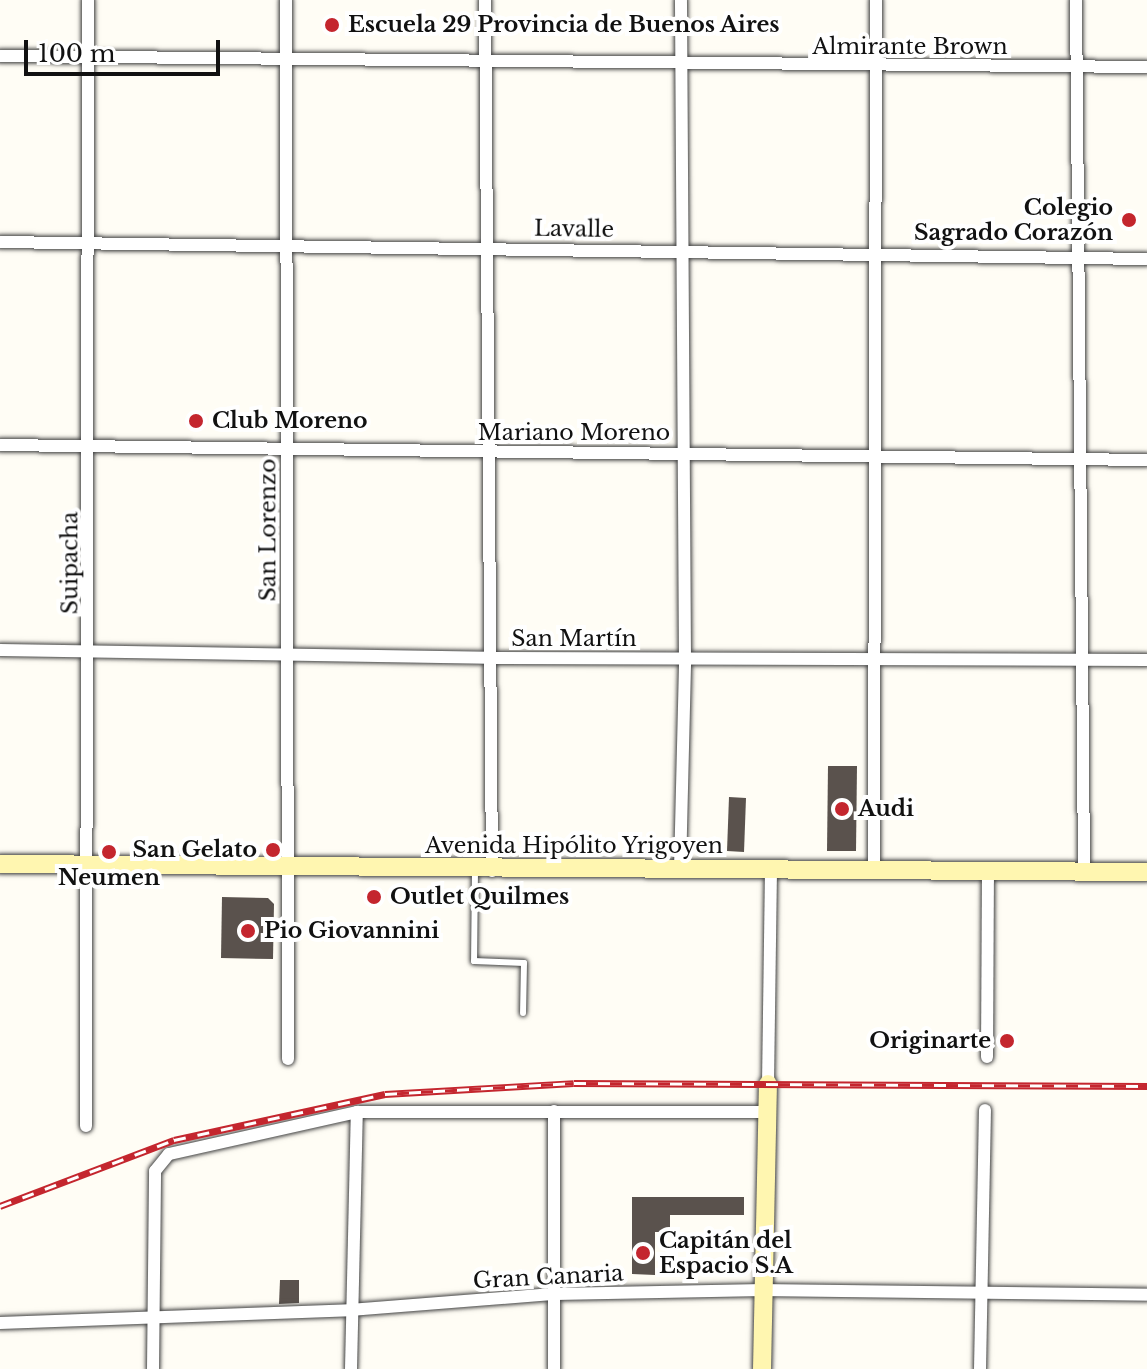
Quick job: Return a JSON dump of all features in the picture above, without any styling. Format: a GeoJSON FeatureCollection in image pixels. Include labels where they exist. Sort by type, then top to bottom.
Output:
{"type":"FeatureCollection","features":[{"type":"Feature","properties":{"kind":"main road","name":"Avenida Hipólito Yrigoyen"},"geometry":{"type":"LineString","coordinates":[[0,864],[483,870],[1147,872]]}},
{"type":"Feature","properties":{"kind":"main road"},"geometry":{"type":"LineString","coordinates":[[762,1369],[768,1079]]}},
{"type":"Feature","properties":{"kind":"street","name":"Suipacha"},"geometry":{"type":"LineString","coordinates":[[86,1126],[91,446],[88,0]]}},
{"type":"Feature","properties":{"kind":"street","name":"San Lorenzo"},"geometry":{"type":"LineString","coordinates":[[286,0],[288,1059]]}},
{"type":"Feature","properties":{"kind":"street"},"geometry":{"type":"LineString","coordinates":[[483,870],[489,453],[485,0]]}},
{"type":"Feature","properties":{"kind":"street"},"geometry":{"type":"LineString","coordinates":[[680,870],[685,660],[681,0]]}},
{"type":"Feature","properties":{"kind":"street"},"geometry":{"type":"LineString","coordinates":[[874,871],[876,0]]}},
{"type":"Feature","properties":{"kind":"street"},"geometry":{"type":"LineString","coordinates":[[1076,0],[1084,872]]}},
{"type":"Feature","properties":{"kind":"street","name":"Almirante Brown"},"geometry":{"type":"LineString","coordinates":[[0,56],[875,67],[1147,67]]}},
{"type":"Feature","properties":{"kind":"street","name":"Lavalle"},"geometry":{"type":"LineString","coordinates":[[0,242],[1147,259]]}},
{"type":"Feature","properties":{"kind":"street","name":"Mariano Moreno"},"geometry":{"type":"LineString","coordinates":[[0,445],[1147,460]]}},
{"type":"Feature","properties":{"kind":"street","name":"San Martín"},"geometry":{"type":"LineString","coordinates":[[0,650],[685,660],[1147,660]]}},
{"type":"Feature","properties":{"kind":"street"},"geometry":{"type":"LineString","coordinates":[[768,1079],[771,871]]}},
{"type":"Feature","properties":{"kind":"street"},"geometry":{"type":"LineString","coordinates":[[987,1057],[988,872]]}},
{"type":"Feature","properties":{"kind":"street"},"geometry":{"type":"LineString","coordinates":[[980,1369],[985,1110]]}},
{"type":"Feature","properties":{"kind":"street"},"geometry":{"type":"LineString","coordinates":[[554,1111],[554,1369]]}},
{"type":"Feature","properties":{"kind":"street"},"geometry":{"type":"LineString","coordinates":[[153,1369],[157,1164],[169,1154],[249,1133],[357,1112],[768,1112]]}},
{"type":"Feature","properties":{"kind":"street"},"geometry":{"type":"LineString","coordinates":[[351,1369],[357,1112]]}},
{"type":"Feature","properties":{"kind":"street","name":"Gran Canaria"},"geometry":{"type":"LineString","coordinates":[[0,1323],[350,1310],[555,1294],[764,1290],[1147,1295]]}},
{"type":"Feature","properties":{"kind":"lane"},"geometry":{"type":"LineString","coordinates":[[483,870],[474,961],[524,963],[523,1013]]}},
{"type":"Feature","properties":{"kind":"building","name":"Audi"},"geometry":{"type":"Polygon","coordinates":[[[828,766],[857,766],[856,851],[827,851],[828,766]]]}},
{"type":"Feature","properties":{"kind":"building"},"geometry":{"type":"Polygon","coordinates":[[[729,797],[746,798],[744,852],[727,851],[729,797]]]}},
{"type":"Feature","properties":{"kind":"building","name":"Pio Giovannini"},"geometry":{"type":"Polygon","coordinates":[[[222,897],[268,898],[274,904],[273,959],[221,958],[222,897]]]}},
{"type":"Feature","properties":{"kind":"building","name":"Capitán del Espacio S.A"},"geometry":{"type":"Polygon","coordinates":[[[632,1197],[744,1197],[744,1215],[670,1215],[670,1232],[655,1232],[655,1275],[632,1274],[632,1197]]]}},
{"type":"Feature","properties":{"kind":"building"},"geometry":{"type":"Polygon","coordinates":[[[280,1280],[299,1280],[299,1303],[279,1304],[280,1280]]]}},
{"type":"Feature","properties":{"kind":"railway"},"geometry":{"type":"LineString","coordinates":[[0,1206],[174,1140],[385,1094],[574,1083],[1147,1086]]}},
{"type":"Feature","properties":{"kind":"place","name":"Escuela 29 Provincia de Buenos Aires"},"geometry":{"type":"Point","coordinates":[332,25]}},
{"type":"Feature","properties":{"kind":"place","name":"Colegio Sagrado Corazón"},"geometry":{"type":"Point","coordinates":[1129,220]}},
{"type":"Feature","properties":{"kind":"place","name":"Club Moreno"},"geometry":{"type":"Point","coordinates":[196,421]}},
{"type":"Feature","properties":{"kind":"place","name":"Audi"},"geometry":{"type":"Point","coordinates":[842,809]}},
{"type":"Feature","properties":{"kind":"place","name":"San Gelato"},"geometry":{"type":"Point","coordinates":[273,850]}},
{"type":"Feature","properties":{"kind":"place","name":"Neumen"},"geometry":{"type":"Point","coordinates":[109,852]}},
{"type":"Feature","properties":{"kind":"place","name":"Outlet Quilmes"},"geometry":{"type":"Point","coordinates":[374,897]}},
{"type":"Feature","properties":{"kind":"place","name":"Pio Giovannini"},"geometry":{"type":"Point","coordinates":[248,931]}},
{"type":"Feature","properties":{"kind":"place","name":"Originarte"},"geometry":{"type":"Point","coordinates":[1007,1041]}},
{"type":"Feature","properties":{"kind":"place","name":"Capitán del Espacio S.A"},"geometry":{"type":"Point","coordinates":[643,1253]}}]}
